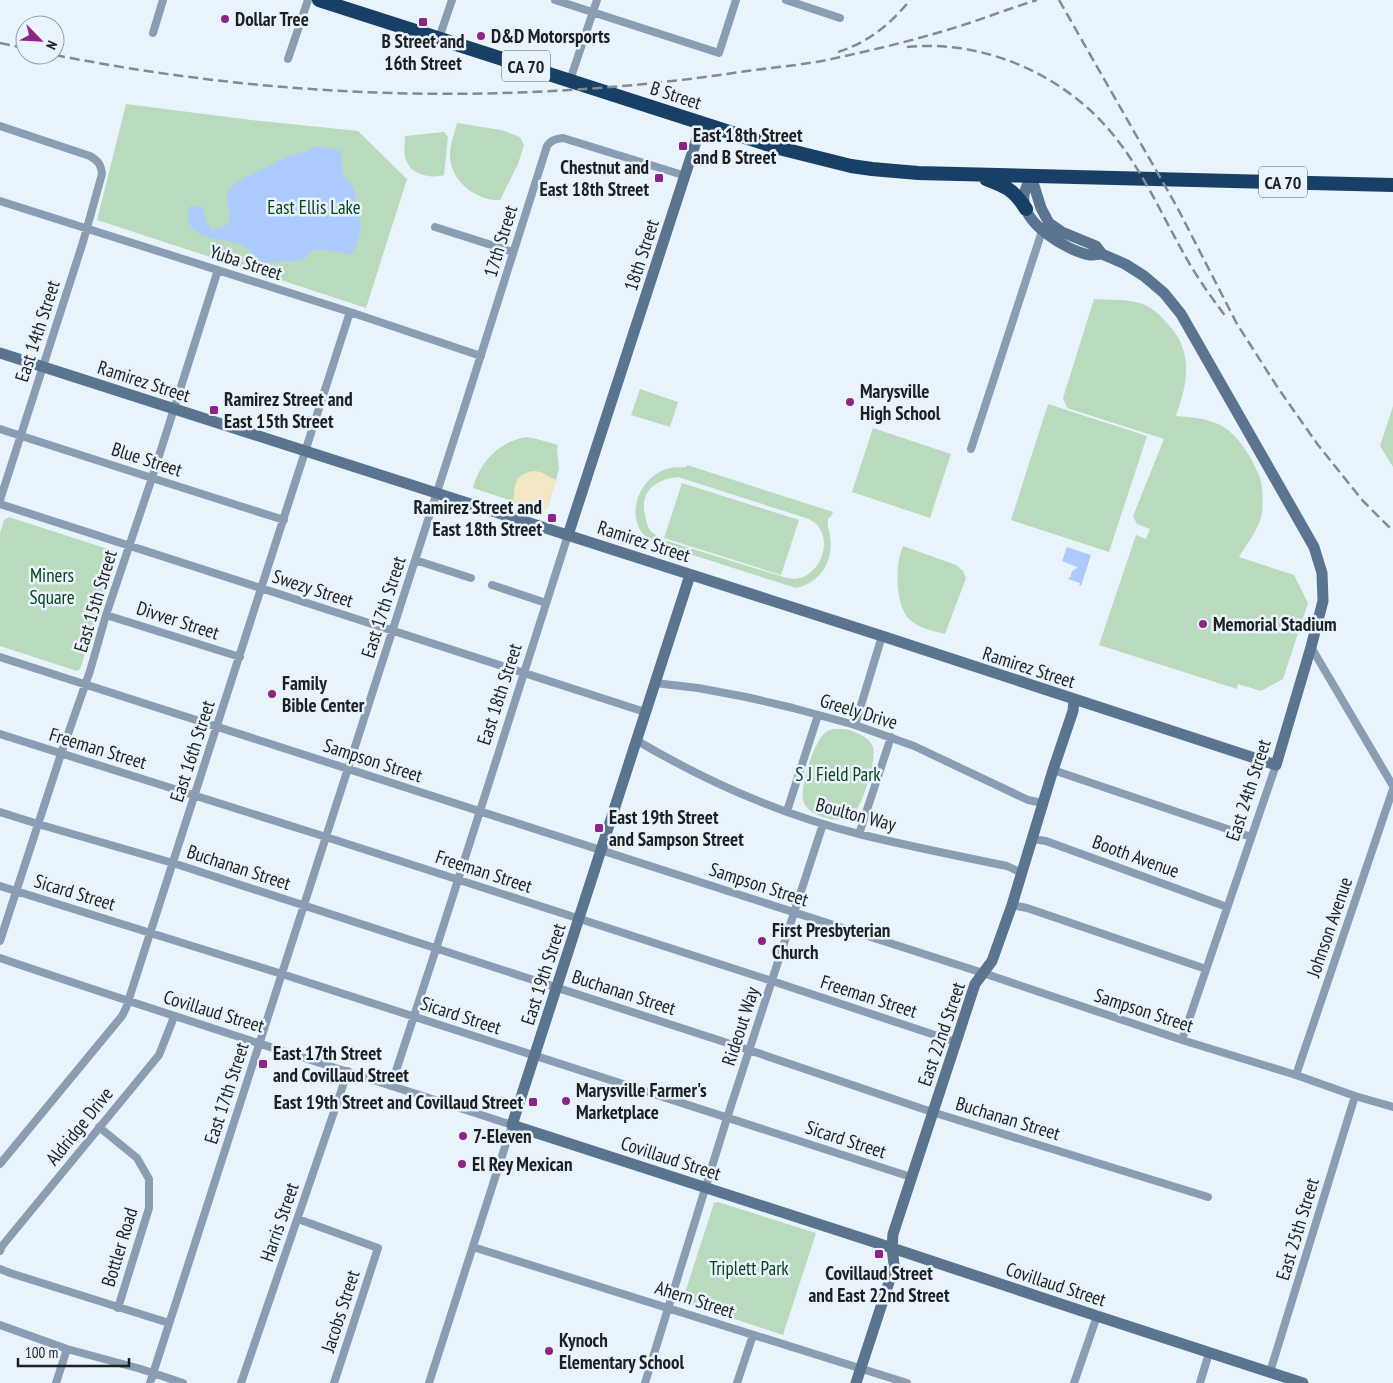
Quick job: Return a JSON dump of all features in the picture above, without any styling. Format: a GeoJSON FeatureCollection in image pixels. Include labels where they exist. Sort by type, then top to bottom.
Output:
{"type":"FeatureCollection","features":[{"type":"Feature","properties":{"kind":"highway","name":"B Street"},"geometry":{"type":"LineString","coordinates":[[319,0],[702,123],[798,153],[850,166],[910,173],[1031,176]]}},
{"type":"Feature","properties":{"kind":"highway"},"geometry":{"type":"LineString","coordinates":[[976,176],[1000,184],[1013,192],[1018,196],[1026,209]]}},
{"type":"Feature","properties":{"kind":"highway","name":"CA 70"},"geometry":{"type":"LineString","coordinates":[[1031,176],[1393,185]]}},
{"type":"Feature","properties":{"kind":"street"},"geometry":{"type":"LineString","coordinates":[[153,33],[163,0]]}},
{"type":"Feature","properties":{"kind":"street"},"geometry":{"type":"LineString","coordinates":[[288,59],[308,0]]}},
{"type":"Feature","properties":{"kind":"street"},"geometry":{"type":"LineString","coordinates":[[439,38],[452,0]]}},
{"type":"Feature","properties":{"kind":"street"},"geometry":{"type":"LineString","coordinates":[[555,0],[719,53],[736,0]]}},
{"type":"Feature","properties":{"kind":"street"},"geometry":{"type":"LineString","coordinates":[[570,80],[597,0]]}},
{"type":"Feature","properties":{"kind":"street"},"geometry":{"type":"LineString","coordinates":[[786,0],[840,18]]}},
{"type":"Feature","properties":{"kind":"street","name":"18th Street"},"geometry":{"type":"LineString","coordinates":[[640,313],[702,123]]}},
{"type":"Feature","properties":{"kind":"street","name":"East 14th Street"},"geometry":{"type":"LineString","coordinates":[[0,126],[90,156],[102,166],[102,174],[86,229],[0,500]]}},
{"type":"Feature","properties":{"kind":"street","name":"17th Street"},"geometry":{"type":"LineString","coordinates":[[481,356],[545,151],[550,142],[563,138],[686,176]]}},
{"type":"Feature","properties":{"kind":"street"},"geometry":{"type":"LineString","coordinates":[[1031,176],[1024,195],[1026,209],[1031,218],[1054,239],[1092,255],[1102,254]]}},
{"type":"Feature","properties":{"kind":"street"},"geometry":{"type":"LineString","coordinates":[[1031,176],[1045,216],[1050,223],[1056,228],[1096,246],[1102,254]]}},
{"type":"Feature","properties":{"kind":"street","name":"Yuba Street"},"geometry":{"type":"LineString","coordinates":[[0,201],[350,312],[481,356]]}},
{"type":"Feature","properties":{"kind":"street"},"geometry":{"type":"LineString","coordinates":[[971,449],[1045,216]]}},
{"type":"Feature","properties":{"kind":"street"},"geometry":{"type":"LineString","coordinates":[[435,227],[513,252]]}},
{"type":"Feature","properties":{"kind":"street","name":"East 24th Street"},"geometry":{"type":"LineString","coordinates":[[1102,254],[1125,264],[1149,280],[1164,293],[1181,314],[1314,547],[1322,573],[1323,601],[1276,765],[1182,1040]]}},
{"type":"Feature","properties":{"kind":"street","name":"East 15th Street"},"geometry":{"type":"LineString","coordinates":[[0,941],[218,270]]}},
{"type":"Feature","properties":{"kind":"street","name":"East 16th Street"},"geometry":{"type":"LineString","coordinates":[[0,1164],[122,1016],[128,1002],[350,312]]}},
{"type":"Feature","properties":{"kind":"street","name":"East 18th Street"},"geometry":{"type":"LineString","coordinates":[[391,1086],[640,313]]}},
{"type":"Feature","properties":{"kind":"street","name":"Ramirez Street"},"geometry":{"type":"LineString","coordinates":[[0,353],[882,636],[1276,765]]}},
{"type":"Feature","properties":{"kind":"street","name":"East 17th Street"},"geometry":{"type":"LineString","coordinates":[[150,1383],[481,356]]}},
{"type":"Feature","properties":{"kind":"street","name":"Blue Street"},"geometry":{"type":"LineString","coordinates":[[0,429],[284,520]]}},
{"type":"Feature","properties":{"kind":"street","name":"Swezy Street"},"geometry":{"type":"LineString","coordinates":[[0,504],[645,712]]}},
{"type":"Feature","properties":{"kind":"street"},"geometry":{"type":"LineString","coordinates":[[415,560],[471,578]]}},
{"type":"Feature","properties":{"kind":"street","name":"East 19th Street"},"geometry":{"type":"LineString","coordinates":[[429,1383],[690,575]]}},
{"type":"Feature","properties":{"kind":"street"},"geometry":{"type":"LineString","coordinates":[[492,585],[546,603]]}},
{"type":"Feature","properties":{"kind":"street","name":"Divver Street"},"geometry":{"type":"LineString","coordinates":[[106,615],[240,657]]}},
{"type":"Feature","properties":{"kind":"street"},"geometry":{"type":"LineString","coordinates":[[855,725],[882,636]]}},
{"type":"Feature","properties":{"kind":"street"},"geometry":{"type":"LineString","coordinates":[[1311,647],[1393,788]]}},
{"type":"Feature","properties":{"kind":"street","name":"Sampson Street"},"geometry":{"type":"LineString","coordinates":[[0,656],[1393,1107]]}},
{"type":"Feature","properties":{"kind":"street","name":"Greely Drive"},"geometry":{"type":"LineString","coordinates":[[655,683],[726,692],[855,725],[914,746],[1028,800],[1043,803]]}},
{"type":"Feature","properties":{"kind":"street","name":"East 22nd Street"},"geometry":{"type":"LineString","coordinates":[[856,1383],[892,1273],[894,1264],[893,1234],[911,1177],[975,984],[992,961],[1012,905],[1073,711],[1074,700]]}},
{"type":"Feature","properties":{"kind":"street"},"geometry":{"type":"LineString","coordinates":[[786,811],[818,715]]}},
{"type":"Feature","properties":{"kind":"street","name":"Freeman Street"},"geometry":{"type":"LineString","coordinates":[[0,734],[579,918],[956,1042]]}},
{"type":"Feature","properties":{"kind":"street"},"geometry":{"type":"LineString","coordinates":[[858,834],[890,737]]}},
{"type":"Feature","properties":{"kind":"street","name":"Boulton Way"},"geometry":{"type":"LineString","coordinates":[[636,740],[684,768],[714,782],[823,824],[858,834],[1007,866],[1022,872]]}},
{"type":"Feature","properties":{"kind":"street"},"geometry":{"type":"LineString","coordinates":[[1053,770],[1251,837]]}},
{"type":"Feature","properties":{"kind":"street","name":"Johnson Avenue"},"geometry":{"type":"LineString","coordinates":[[1296,1075],[1393,788]]}},
{"type":"Feature","properties":{"kind":"street","name":"Buchanan Street"},"geometry":{"type":"LineString","coordinates":[[0,812],[173,863],[557,987],[932,1112],[1208,1197]]}},
{"type":"Feature","properties":{"kind":"street","name":"Rideout Way"},"geometry":{"type":"LineString","coordinates":[[645,1383],[727,1118],[823,824]]}},
{"type":"Feature","properties":{"kind":"street","name":"Booth Avenue"},"geometry":{"type":"LineString","coordinates":[[1032,839],[1046,841],[1227,907]]}},
{"type":"Feature","properties":{"kind":"street","name":"Sicard Street"},"geometry":{"type":"LineString","coordinates":[[0,886],[282,974],[911,1177]]}},
{"type":"Feature","properties":{"kind":"street"},"geometry":{"type":"LineString","coordinates":[[1012,905],[1027,908],[1206,969]]}},
{"type":"Feature","properties":{"kind":"street","name":"Covillaud Street"},"geometry":{"type":"LineString","coordinates":[[0,958],[128,1002],[706,1187],[1303,1383]]}},
{"type":"Feature","properties":{"kind":"street","name":"Aldridge Drive"},"geometry":{"type":"LineString","coordinates":[[0,1250],[160,1055],[174,1017]]}},
{"type":"Feature","properties":{"kind":"street","name":"Harris Street"},"geometry":{"type":"LineString","coordinates":[[241,1383],[348,1072]]}},
{"type":"Feature","properties":{"kind":"street","name":"East 25th Street"},"geometry":{"type":"LineString","coordinates":[[1270,1372],[1355,1096]]}},
{"type":"Feature","properties":{"kind":"street","name":"Bottler Road"},"geometry":{"type":"LineString","coordinates":[[99,1127],[137,1158],[149,1179],[149,1208],[118,1308]]}},
{"type":"Feature","properties":{"kind":"street","name":"Jacobs Street"},"geometry":{"type":"LineString","coordinates":[[298,1219],[378,1248],[334,1383]]}},
{"type":"Feature","properties":{"kind":"street","name":"Ahern Street"},"geometry":{"type":"LineString","coordinates":[[473,1247],[907,1383]]}},
{"type":"Feature","properties":{"kind":"street"},"geometry":{"type":"LineString","coordinates":[[0,1269],[170,1323]]}},
{"type":"Feature","properties":{"kind":"street"},"geometry":{"type":"LineString","coordinates":[[1074,1383],[1097,1316]]}},
{"type":"Feature","properties":{"kind":"street"},"geometry":{"type":"LineString","coordinates":[[0,1325],[67,1349],[183,1383]]}},
{"type":"Feature","properties":{"kind":"street"},"geometry":{"type":"LineString","coordinates":[[737,1383],[753,1335]]}},
{"type":"Feature","properties":{"kind":"street"},"geometry":{"type":"LineString","coordinates":[[56,1383],[67,1349]]}},
{"type":"Feature","properties":{"kind":"street"},"geometry":{"type":"LineString","coordinates":[[1200,1383],[1209,1353]]}},
{"type":"Feature","properties":{"kind":"green space","name":"East Ellis Lake"},"geometry":{"type":"Polygon","coordinates":[[[126,104],[358,131],[407,179],[366,308],[97,220],[126,104]]]}},
{"type":"Feature","properties":{"kind":"green space"},"geometry":{"type":"Polygon","coordinates":[[[457,123],[501,130],[520,137],[524,145],[518,164],[500,200],[482,197],[473,192],[465,187],[454,172],[450,150],[457,123]]]}},
{"type":"Feature","properties":{"kind":"green space"},"geometry":{"type":"Polygon","coordinates":[[[444,132],[448,137],[444,175],[422,175],[412,169],[405,157],[405,136],[444,132]]]}},
{"type":"Feature","properties":{"kind":"green space"},"geometry":{"type":"Polygon","coordinates":[[[1094,299],[1123,300],[1140,303],[1152,309],[1164,320],[1176,334],[1185,356],[1186,379],[1176,416],[1208,420],[1232,433],[1249,455],[1260,478],[1263,500],[1262,513],[1256,531],[1239,557],[1294,575],[1308,603],[1283,679],[1261,691],[1238,684],[1237,689],[1099,645],[1136,535],[1146,539],[1150,529],[1137,524],[1133,516],[1164,439],[1067,408],[1063,398],[1094,299]]]}},
{"type":"Feature","properties":{"kind":"green space"},"geometry":{"type":"Polygon","coordinates":[[[640,389],[678,402],[670,427],[631,415],[640,389]]]}},
{"type":"Feature","properties":{"kind":"green space"},"geometry":{"type":"Polygon","coordinates":[[[1048,404],[1147,436],[1109,552],[1011,520],[1048,404]]]}},
{"type":"Feature","properties":{"kind":"green space"},"geometry":{"type":"Polygon","coordinates":[[[1393,406],[1393,467],[1380,446],[1393,406]]]}},
{"type":"Feature","properties":{"kind":"green space"},"geometry":{"type":"Polygon","coordinates":[[[873,428],[951,454],[930,518],[852,492],[873,428]]]}},
{"type":"Feature","properties":{"kind":"green space"},"geometry":{"type":"Polygon","coordinates":[[[526,437],[558,445],[559,469],[548,507],[542,511],[473,488],[480,469],[492,454],[507,443],[526,437]]]}},
{"type":"Feature","properties":{"kind":"green space"},"geometry":{"type":"Polygon","coordinates":[[[687,465],[833,512],[828,522],[831,545],[830,554],[828,562],[819,576],[805,585],[796,588],[652,542],[643,534],[638,525],[636,505],[639,495],[644,485],[660,472],[670,468],[686,467],[687,465]],[[678,477],[663,480],[651,488],[647,493],[644,507],[650,530],[667,541],[794,579],[810,573],[821,559],[823,551],[824,542],[822,534],[817,525],[809,519],[678,477]]]}},
{"type":"Feature","properties":{"kind":"green space"},"geometry":{"type":"Polygon","coordinates":[[[682,483],[799,520],[781,575],[664,538],[682,483]]]}},
{"type":"Feature","properties":{"kind":"green space","name":"Miners Square"},"geometry":{"type":"Polygon","coordinates":[[[9,517],[114,551],[117,556],[80,669],[77,671],[0,646],[0,533],[4,520],[9,517]]]}},
{"type":"Feature","properties":{"kind":"green space"},"geometry":{"type":"Polygon","coordinates":[[[903,546],[956,565],[963,571],[966,578],[945,634],[917,625],[904,613],[898,584],[900,553],[903,546]]]}},
{"type":"Feature","properties":{"kind":"green space","name":"S J Field Park"},"geometry":{"type":"Polygon","coordinates":[[[845,729],[869,740],[874,753],[871,772],[856,811],[852,816],[838,820],[823,817],[808,809],[804,803],[803,788],[808,766],[821,737],[830,730],[845,729]]]}},
{"type":"Feature","properties":{"kind":"green space","name":"Triplett Park"},"geometry":{"type":"Polygon","coordinates":[[[718,1202],[816,1233],[783,1335],[686,1303],[683,1299],[714,1203],[718,1202]]]}},
{"type":"Feature","properties":{"kind":"sand"},"geometry":{"type":"Polygon","coordinates":[[[533,471],[541,472],[556,480],[548,507],[542,511],[514,501],[516,482],[522,475],[533,471]]]}},
{"type":"Feature","properties":{"kind":"water"},"geometry":{"type":"Polygon","coordinates":[[[315,146],[342,152],[343,175],[354,189],[361,229],[357,245],[351,254],[317,249],[309,252],[307,257],[297,261],[261,262],[244,246],[211,238],[195,231],[190,226],[188,218],[189,206],[201,207],[212,230],[228,224],[230,214],[226,195],[235,183],[289,156],[307,151],[315,146]]]}},
{"type":"Feature","properties":{"kind":"water"},"geometry":{"type":"Polygon","coordinates":[[[1067,547],[1091,555],[1081,586],[1079,585],[1080,583],[1068,579],[1072,571],[1077,567],[1062,561],[1067,547]]]}},
{"type":"Feature","properties":{"kind":"railway"},"geometry":{"type":"LineString","coordinates":[[838,52],[878,32],[910,0]]}},
{"type":"Feature","properties":{"kind":"railway"},"geometry":{"type":"LineString","coordinates":[[65,57],[139,70],[306,89],[474,94],[558,91],[642,84],[822,61],[878,49],[933,34],[1037,0]]}},
{"type":"Feature","properties":{"kind":"railway"},"geometry":{"type":"LineString","coordinates":[[1059,0],[1177,207],[1237,324],[1278,388],[1318,445],[1363,501],[1393,531]]}},
{"type":"Feature","properties":{"kind":"railway"},"geometry":{"type":"LineString","coordinates":[[0,43],[15,46]]}},
{"type":"Feature","properties":{"kind":"railway"},"geometry":{"type":"LineString","coordinates":[[907,47],[936,46],[966,49],[994,56],[1022,66],[1049,80],[1073,96],[1095,115],[1125,150],[1184,254],[1226,317]]}},
{"type":"Feature","properties":{"kind":"place","name":"Dollar Tree"},"geometry":{"type":"Point","coordinates":[225,19]}},
{"type":"Feature","properties":{"kind":"place","name":"B Street and 16th Street"},"geometry":{"type":"Point","coordinates":[423,22]}},
{"type":"Feature","properties":{"kind":"place","name":"D&D Motorsports"},"geometry":{"type":"Point","coordinates":[481,36]}},
{"type":"Feature","properties":{"kind":"place","name":"East 18th Street and B Street"},"geometry":{"type":"Point","coordinates":[683,146]}},
{"type":"Feature","properties":{"kind":"place","name":"Chestnut and East 18th Street"},"geometry":{"type":"Point","coordinates":[659,178]}},
{"type":"Feature","properties":{"kind":"place","name":"Marysville High School"},"geometry":{"type":"Point","coordinates":[850,402]}},
{"type":"Feature","properties":{"kind":"place","name":"Ramirez Street and East 15th Street"},"geometry":{"type":"Point","coordinates":[214,410]}},
{"type":"Feature","properties":{"kind":"place","name":"Ramirez Street and East 18th Street"},"geometry":{"type":"Point","coordinates":[552,518]}},
{"type":"Feature","properties":{"kind":"place","name":"Memorial Stadium"},"geometry":{"type":"Point","coordinates":[1203,624]}},
{"type":"Feature","properties":{"kind":"place","name":"Family Bible Center"},"geometry":{"type":"Point","coordinates":[272,694]}},
{"type":"Feature","properties":{"kind":"place","name":"East 19th Street and Sampson Street"},"geometry":{"type":"Point","coordinates":[599,828]}},
{"type":"Feature","properties":{"kind":"place","name":"First Presbyterian Church"},"geometry":{"type":"Point","coordinates":[762,941]}},
{"type":"Feature","properties":{"kind":"place","name":"East 17th Street and Covillaud Street"},"geometry":{"type":"Point","coordinates":[263,1064]}},
{"type":"Feature","properties":{"kind":"place","name":"Marysville Farmer's Marketplace"},"geometry":{"type":"Point","coordinates":[566,1101]}},
{"type":"Feature","properties":{"kind":"place","name":"East 19th Street and Covillaud Street"},"geometry":{"type":"Point","coordinates":[533,1102]}},
{"type":"Feature","properties":{"kind":"place","name":"7-Eleven"},"geometry":{"type":"Point","coordinates":[463,1136]}},
{"type":"Feature","properties":{"kind":"place","name":"El Rey Mexican"},"geometry":{"type":"Point","coordinates":[462,1164]}},
{"type":"Feature","properties":{"kind":"place","name":"Covillaud Street and East 22nd Street"},"geometry":{"type":"Point","coordinates":[879,1254]}},
{"type":"Feature","properties":{"kind":"place","name":"Kynoch Elementary School"},"geometry":{"type":"Point","coordinates":[549,1351]}}]}
